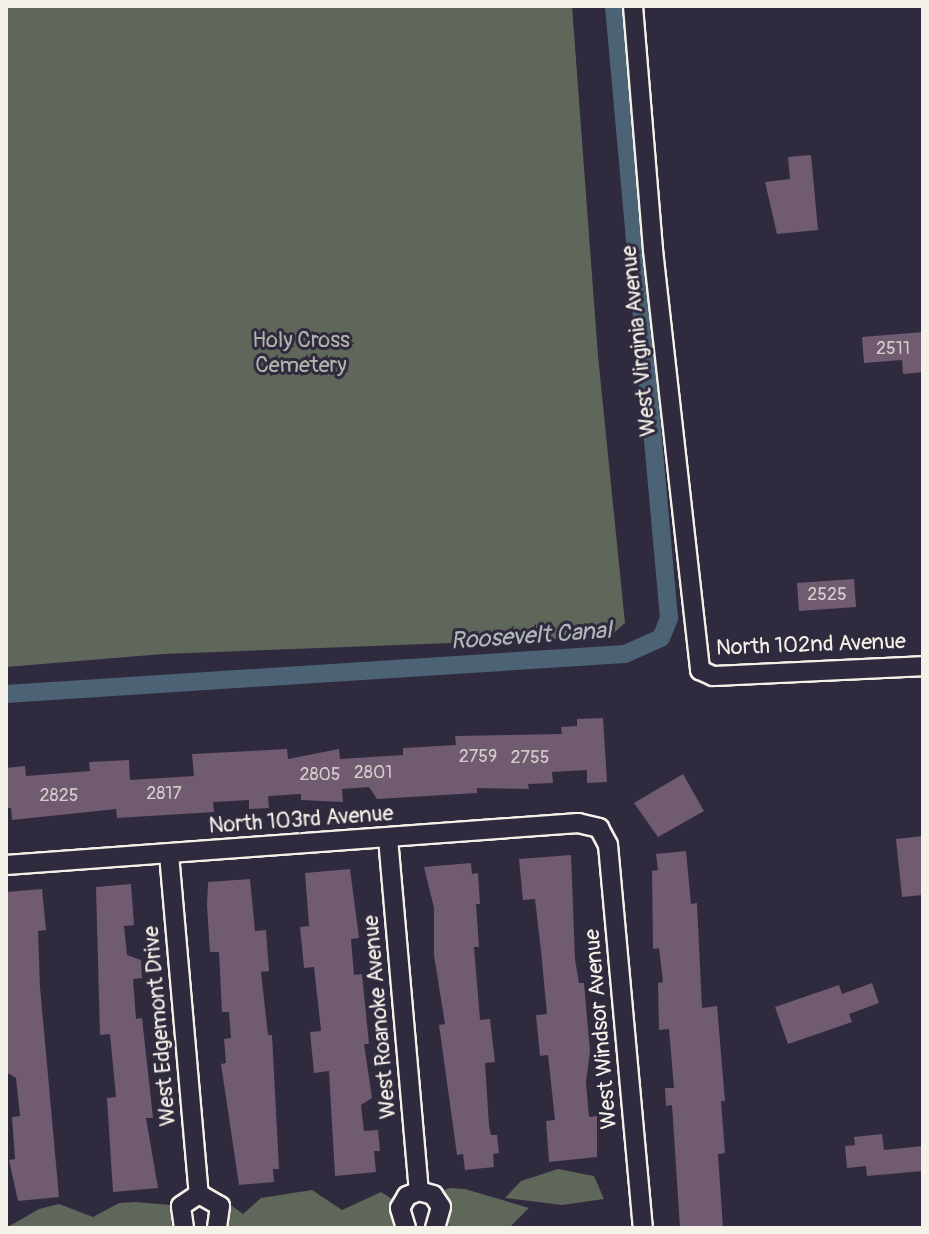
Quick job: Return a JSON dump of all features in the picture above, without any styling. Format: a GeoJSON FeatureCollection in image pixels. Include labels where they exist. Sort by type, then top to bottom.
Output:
{"type":"FeatureCollection","features":[{"type":"Feature","properties":{"kind":"street","name":"West Virginia Avenue"},"geometry":{"type":"LineString","coordinates":[[633,6],[653,250],[700,670]]}},
{"type":"Feature","properties":{"kind":"street","name":"North 102nd Avenue"},"geometry":{"type":"LineString","coordinates":[[700,670],[713,676],[923,666]]}},
{"type":"Feature","properties":{"kind":"street","name":"North 103rd Avenue"},"geometry":{"type":"LineString","coordinates":[[6,865],[578,823],[599,828]]}},
{"type":"Feature","properties":{"kind":"street","name":"West Windsor Avenue"},"geometry":{"type":"LineString","coordinates":[[599,828],[608,845],[643,1228]]}},
{"type":"Feature","properties":{"kind":"street","name":"West Roanoke Avenue"},"geometry":{"type":"LineString","coordinates":[[388,838],[419,1191]]}},
{"type":"Feature","properties":{"kind":"street","name":"West Edgemont Drive"},"geometry":{"type":"LineString","coordinates":[[169,854],[199,1194],[220,1206],[217,1228]]}},
{"type":"Feature","properties":{"kind":"street"},"geometry":{"type":"LineString","coordinates":[[406,1228],[400,1208],[407,1196],[419,1191],[433,1195],[441,1207],[435,1228]]}},
{"type":"Feature","properties":{"kind":"street"},"geometry":{"type":"LineString","coordinates":[[184,1228],[181,1206],[199,1194]]}},
{"type":"Feature","properties":{"kind":"green space","name":"Holy Cross Cemetery"},"geometry":{"type":"Polygon","coordinates":[[[6,6],[572,6],[598,356],[625,623],[609,637],[163,654],[6,667],[6,6]]]}},
{"type":"Feature","properties":{"kind":"green space"},"geometry":{"type":"Polygon","coordinates":[[[558,1169],[594,1176],[604,1199],[562,1205],[505,1198],[521,1181],[558,1169]]]}},
{"type":"Feature","properties":{"kind":"green space"},"geometry":{"type":"Polygon","coordinates":[[[465,1189],[529,1208],[509,1228],[454,1228],[448,1225],[450,1206],[444,1190],[465,1189]]]}},
{"type":"Feature","properties":{"kind":"green space"},"geometry":{"type":"Polygon","coordinates":[[[312,1190],[342,1210],[381,1192],[392,1199],[394,1228],[228,1228],[228,1203],[243,1214],[261,1198],[312,1190]]]}},
{"type":"Feature","properties":{"kind":"green space"},"geometry":{"type":"Polygon","coordinates":[[[119,1203],[170,1205],[172,1228],[6,1228],[39,1209],[59,1204],[93,1217],[119,1203]]]}},
{"type":"Feature","properties":{"kind":"building"},"geometry":{"type":"Polygon","coordinates":[[[811,155],[818,230],[777,234],[765,182],[790,179],[788,157],[811,155]]]}},
{"type":"Feature","properties":{"kind":"building"},"geometry":{"type":"Polygon","coordinates":[[[923,332],[923,372],[903,374],[902,360],[864,363],[862,337],[923,332]]]}},
{"type":"Feature","properties":{"kind":"building"},"geometry":{"type":"Polygon","coordinates":[[[854,579],[856,607],[799,611],[797,583],[854,579]]]}},
{"type":"Feature","properties":{"kind":"building"},"geometry":{"type":"Polygon","coordinates":[[[603,718],[607,782],[587,783],[587,770],[552,772],[553,783],[528,784],[529,789],[477,788],[477,793],[377,799],[369,787],[342,789],[343,802],[301,800],[301,794],[268,796],[269,808],[249,809],[249,800],[213,802],[214,812],[117,818],[116,809],[12,820],[11,808],[6,808],[6,768],[25,766],[26,776],[90,771],[89,762],[129,760],[130,780],[194,776],[192,754],[287,749],[288,759],[339,749],[340,759],[403,755],[403,748],[456,745],[455,736],[562,734],[561,727],[577,726],[577,719],[603,718]]]}},
{"type":"Feature","properties":{"kind":"building"},"geometry":{"type":"Polygon","coordinates":[[[683,774],[704,811],[658,837],[634,803],[683,774]]]}},
{"type":"Feature","properties":{"kind":"building"},"geometry":{"type":"Polygon","coordinates":[[[923,836],[923,895],[902,897],[896,839],[923,836]]]}},
{"type":"Feature","properties":{"kind":"building"},"geometry":{"type":"Polygon","coordinates":[[[686,851],[691,904],[697,903],[702,1008],[717,1006],[725,1101],[721,1101],[725,1153],[718,1154],[723,1228],[680,1228],[672,1105],[666,1106],[665,1088],[674,1088],[669,1029],[659,1030],[658,983],[663,982],[659,948],[653,949],[652,871],[658,870],[656,854],[686,851]]]}},
{"type":"Feature","properties":{"kind":"building"},"geometry":{"type":"Polygon","coordinates":[[[571,855],[575,959],[579,983],[584,983],[590,1051],[586,1082],[589,1117],[597,1116],[597,1157],[549,1162],[546,1121],[555,1120],[548,1055],[540,1056],[536,1015],[547,1014],[541,951],[535,899],[523,900],[519,859],[571,855]]]}},
{"type":"Feature","properties":{"kind":"building"},"geometry":{"type":"Polygon","coordinates":[[[471,863],[472,874],[478,873],[480,904],[476,904],[479,947],[474,947],[480,1020],[490,1019],[495,1062],[485,1063],[489,1126],[491,1135],[497,1135],[499,1153],[493,1154],[494,1167],[465,1170],[463,1154],[457,1155],[439,1025],[445,1024],[434,955],[434,908],[424,867],[471,863]]]}},
{"type":"Feature","properties":{"kind":"building"},"geometry":{"type":"Polygon","coordinates":[[[350,869],[359,938],[351,939],[354,975],[362,974],[369,1044],[364,1044],[372,1098],[361,1105],[364,1131],[378,1130],[380,1151],[374,1151],[376,1172],[335,1176],[329,1071],[314,1073],[310,1032],[321,1031],[314,967],[304,968],[300,927],[309,926],[305,873],[350,869]]]}},
{"type":"Feature","properties":{"kind":"building"},"geometry":{"type":"Polygon","coordinates":[[[250,879],[255,931],[266,930],[269,971],[261,972],[268,1035],[272,1035],[279,1169],[273,1169],[274,1182],[239,1185],[221,1064],[226,1063],[224,1039],[231,1038],[229,1012],[222,1012],[219,952],[210,952],[207,906],[208,882],[250,879]]]}},
{"type":"Feature","properties":{"kind":"building"},"geometry":{"type":"Polygon","coordinates":[[[131,884],[134,925],[124,926],[127,955],[141,960],[142,978],[133,979],[136,1019],[142,1018],[153,1118],[146,1118],[158,1188],[113,1192],[107,1098],[116,1097],[110,1034],[100,1035],[96,887],[131,884]]]}},
{"type":"Feature","properties":{"kind":"building"},"geometry":{"type":"Polygon","coordinates":[[[42,889],[46,930],[38,931],[40,987],[59,1197],[18,1201],[9,1160],[15,1159],[12,1117],[20,1116],[16,1078],[6,1072],[6,892],[42,889]]]}},
{"type":"Feature","properties":{"kind":"building"},"geometry":{"type":"Polygon","coordinates":[[[872,983],[879,1003],[849,1014],[852,1022],[788,1044],[775,1007],[839,985],[842,994],[872,983]]]}},
{"type":"Feature","properties":{"kind":"building"},"geometry":{"type":"Polygon","coordinates":[[[882,1134],[884,1150],[923,1146],[923,1171],[867,1176],[866,1166],[847,1168],[845,1146],[855,1145],[854,1137],[882,1134]]]}},
{"type":"Feature","properties":{"kind":"waterway","name":"Roosevelt Canal"},"geometry":{"type":"LineString","coordinates":[[6,694],[625,654],[661,638],[669,618],[614,6]]}}]}
